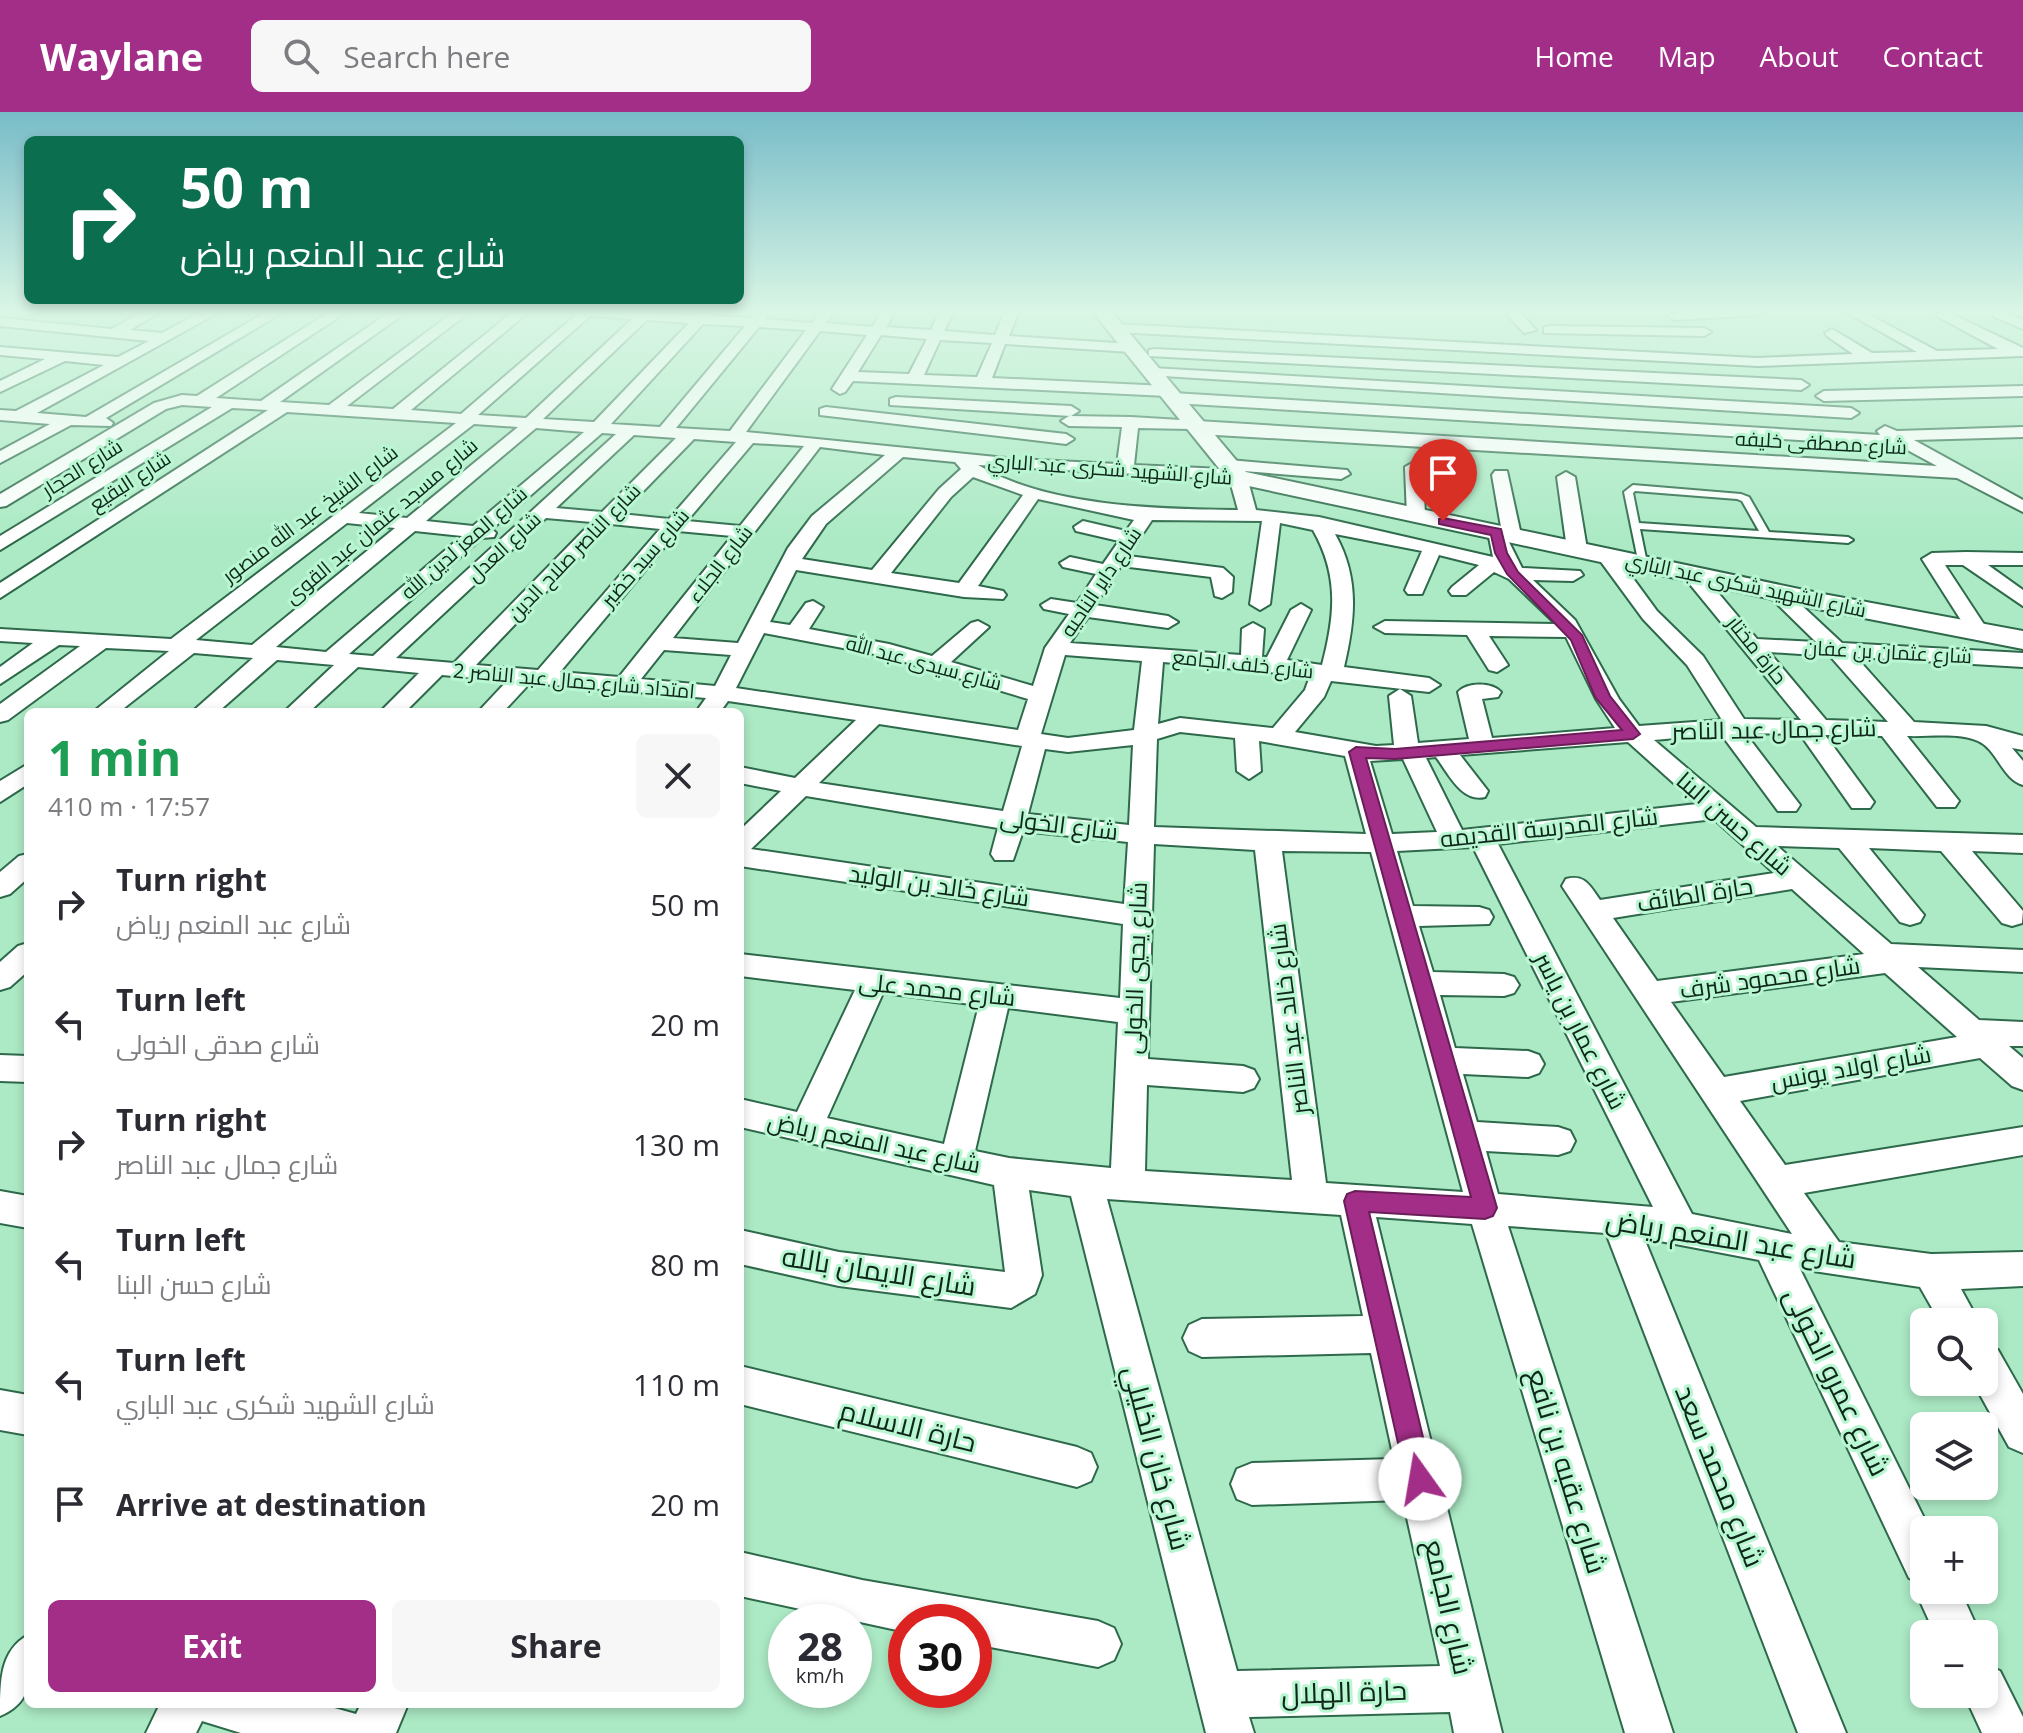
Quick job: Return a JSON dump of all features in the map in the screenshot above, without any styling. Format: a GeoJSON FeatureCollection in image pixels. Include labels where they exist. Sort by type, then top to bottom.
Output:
{"type":"FeatureCollection","features":[{"type":"Feature","properties":{"kind":"main road"},"geometry":{"type":"LineString","coordinates":[[1163,387],[1233,471]]}},
{"type":"Feature","properties":{"kind":"main road","name":"شارع الشهيد شكرى عبد الباري"},"geometry":{"type":"LineString","coordinates":[[1233,471],[1344,501],[1504,534],[1575,562],[1606,555],[2023,640]]}},
{"type":"Feature","properties":{"kind":"street"},"geometry":{"type":"LineString","coordinates":[[8,417],[71,387]]}},
{"type":"Feature","properties":{"kind":"street"},"geometry":{"type":"LineString","coordinates":[[88,422],[149,387]]}},
{"type":"Feature","properties":{"kind":"street"},"geometry":{"type":"LineString","coordinates":[[0,502],[165,404],[191,401],[215,387]]}},
{"type":"Feature","properties":{"kind":"street"},"geometry":{"type":"LineString","coordinates":[[265,405],[292,387]]}},
{"type":"Feature","properties":{"kind":"street"},"geometry":{"type":"LineString","coordinates":[[332,410],[363,387]]}},
{"type":"Feature","properties":{"kind":"street"},"geometry":{"type":"LineString","coordinates":[[397,414],[430,387]]}},
{"type":"Feature","properties":{"kind":"street","name":"شارع الشيخ عبد الله منصور"},"geometry":{"type":"LineString","coordinates":[[110,708],[182,645],[468,419],[504,387]]}},
{"type":"Feature","properties":{"kind":"street","name":"شارع مسجد عثمان عبد القوى"},"geometry":{"type":"LineString","coordinates":[[208,708],[264,653],[569,387]]}},
{"type":"Feature","properties":{"kind":"street","name":"شارع المعز لدين الله"},"geometry":{"type":"LineString","coordinates":[[299,708],[341,660],[477,532],[598,428],[636,387]]}},
{"type":"Feature","properties":{"kind":"street"},"geometry":{"type":"LineString","coordinates":[[664,432],[702,387]]}},
{"type":"Feature","properties":{"kind":"street","name":"شارع سيد خضير"},"geometry":{"type":"LineString","coordinates":[[495,708],[533,678],[673,525],[741,438],[776,387]]}},
{"type":"Feature","properties":{"kind":"street","name":"شارع الجلاء"},"geometry":{"type":"LineString","coordinates":[[624,686],[812,442],[841,387]]}},
{"type":"Feature","properties":{"kind":"street"},"geometry":{"type":"LineString","coordinates":[[1062,467],[1075,387]]}},
{"type":"Feature","properties":{"kind":"street"},"geometry":{"type":"LineString","coordinates":[[1144,387],[1170,395],[1898,438],[2023,432]]}},
{"type":"Feature","properties":{"kind":"street"},"geometry":{"type":"LineString","coordinates":[[1402,387],[1851,413]]}},
{"type":"Feature","properties":{"kind":"street"},"geometry":{"type":"LineString","coordinates":[[1804,387],[2023,507]]}},
{"type":"Feature","properties":{"kind":"street"},"geometry":{"type":"LineString","coordinates":[[1821,397],[2023,391]]}},
{"type":"Feature","properties":{"kind":"street","name":"شارع الشهيد شكرى عبد الباري"},"geometry":{"type":"LineString","coordinates":[[191,401],[812,442],[898,452],[964,464],[1233,471]]}},
{"type":"Feature","properties":{"kind":"street","name":"شارع الحجار"},"geometry":{"type":"LineString","coordinates":[[0,544],[229,403]]}},
{"type":"Feature","properties":{"kind":"street"},"geometry":{"type":"LineString","coordinates":[[830,405],[1066,439]]}},
{"type":"Feature","properties":{"kind":"street","name":"شارع مصطفى خليفه"},"geometry":{"type":"LineString","coordinates":[[830,405],[1070,416],[1967,476],[2023,483]]}},
{"type":"Feature","properties":{"kind":"street","name":"شارع البقيع"},"geometry":{"type":"LineString","coordinates":[[0,592],[284,407]]}},
{"type":"Feature","properties":{"kind":"street"},"geometry":{"type":"LineString","coordinates":[[8,417],[129,425]]}},
{"type":"Feature","properties":{"kind":"street"},"geometry":{"type":"LineString","coordinates":[[0,458],[68,420]]}},
{"type":"Feature","properties":{"kind":"street"},"geometry":{"type":"LineString","coordinates":[[1125,470],[1131,422]]}},
{"type":"Feature","properties":{"kind":"street","name":"شارع العدل"},"geometry":{"type":"LineString","coordinates":[[378,663],[630,430]]}},
{"type":"Feature","properties":{"kind":"street","name":"شارع الناصر صلاح الدين"},"geometry":{"type":"LineString","coordinates":[[397,708],[447,670],[607,518],[689,434]]}},
{"type":"Feature","properties":{"kind":"street"},"geometry":{"type":"LineString","coordinates":[[711,708],[746,650],[790,563],[819,520],[898,452]]}},
{"type":"Feature","properties":{"kind":"street"},"geometry":{"type":"LineString","coordinates":[[877,577],[945,493],[964,464],[1034,492],[1146,515],[1272,516],[1433,547],[1504,568],[1575,562],[1566,477]]}},
{"type":"Feature","properties":{"kind":"street"},"geometry":{"type":"LineString","coordinates":[[1248,514],[1233,471],[1340,467],[1344,501]]}},
{"type":"Feature","properties":{"kind":"street"},"geometry":{"type":"LineString","coordinates":[[1414,467],[1416,516]]}},
{"type":"Feature","properties":{"kind":"street","name":"شارع حسن البنا"},"geometry":{"type":"LineString","coordinates":[[1501,475],[1504,534],[1501,553],[1504,568],[1572,631],[1603,697],[1633,734],[2023,1077]]}},
{"type":"Feature","properties":{"kind":"street"},"geometry":{"type":"LineString","coordinates":[[964,591],[1034,492]]}},
{"type":"Feature","properties":{"kind":"street"},"geometry":{"type":"LineString","coordinates":[[542,512],[745,532]]}},
{"type":"Feature","properties":{"kind":"street"},"geometry":{"type":"LineString","coordinates":[[1191,514],[1191,534]]}},
{"type":"Feature","properties":{"kind":"street","name":"شارع داير الناحيه"},"geometry":{"type":"LineString","coordinates":[[1004,854],[1041,696],[1056,648],[1146,515]]}},
{"type":"Feature","properties":{"kind":"street"},"geometry":{"type":"LineString","coordinates":[[1260,604],[1272,516]]}},
{"type":"Feature","properties":{"kind":"street"},"geometry":{"type":"LineString","coordinates":[[343,517],[515,536]]}},
{"type":"Feature","properties":{"kind":"street"},"geometry":{"type":"LineString","coordinates":[[1279,736],[1327,674],[1344,619],[1343,568],[1319,523]]}},
{"type":"Feature","properties":{"kind":"street"},"geometry":{"type":"LineString","coordinates":[[1083,527],[1132,538]]}},
{"type":"Feature","properties":{"kind":"street"},"geometry":{"type":"LineString","coordinates":[[1370,557],[1379,536]]}},
{"type":"Feature","properties":{"kind":"street"},"geometry":{"type":"LineString","coordinates":[[1415,590],[1433,547]]}},
{"type":"Feature","properties":{"kind":"street"},"geometry":{"type":"LineString","coordinates":[[1606,555],[1642,605],[1695,661],[1732,727],[1787,805]]}},
{"type":"Feature","properties":{"kind":"street"},"geometry":{"type":"LineString","coordinates":[[1978,632],[1930,561],[1940,557],[2023,559]]}},
{"type":"Feature","properties":{"kind":"street"},"geometry":{"type":"LineString","coordinates":[[1966,558],[2023,600]]}},
{"type":"Feature","properties":{"kind":"street"},"geometry":{"type":"LineString","coordinates":[[790,563],[996,595]]}},
{"type":"Feature","properties":{"kind":"street"},"geometry":{"type":"LineString","coordinates":[[1070,563],[1216,572],[1223,577],[1222,592]]}},
{"type":"Feature","properties":{"kind":"street"},"geometry":{"type":"LineString","coordinates":[[1459,591],[1504,568]]}},
{"type":"Feature","properties":{"kind":"street","name":"حارة مختار"},"geometry":{"type":"LineString","coordinates":[[1691,573],[1754,645],[1814,728],[1861,802]]}},
{"type":"Feature","properties":{"kind":"street"},"geometry":{"type":"LineString","coordinates":[[1776,592],[1835,650],[1898,729],[1946,801]]}},
{"type":"Feature","properties":{"kind":"street"},"geometry":{"type":"LineString","coordinates":[[1051,605],[1168,622]]}},
{"type":"Feature","properties":{"kind":"street"},"geometry":{"type":"LineString","coordinates":[[796,633],[813,607]]}},
{"type":"Feature","properties":{"kind":"street"},"geometry":{"type":"LineString","coordinates":[[1274,665],[1301,610]]}},
{"type":"Feature","properties":{"kind":"street"},"geometry":{"type":"LineString","coordinates":[[1465,625],[1497,665]]}},
{"type":"Feature","properties":{"kind":"street"},"geometry":{"type":"LineString","coordinates":[[1385,627],[1465,625],[1572,631]]}},
{"type":"Feature","properties":{"kind":"street","name":"شارع سيدى عبد الله"},"geometry":{"type":"LineString","coordinates":[[759,626],[889,650],[1041,696]]}},
{"type":"Feature","properties":{"kind":"street"},"geometry":{"type":"LineString","coordinates":[[937,663],[978,627]]}},
{"type":"Feature","properties":{"kind":"street"},"geometry":{"type":"LineString","coordinates":[[1251,662],[1253,629]]}},
{"type":"Feature","properties":{"kind":"street","name":"امتداد شارع جمال عبد الناصر 2"},"geometry":{"type":"LineString","coordinates":[[0,635],[182,645],[722,693],[1031,741],[1084,745],[1145,734]]}},
{"type":"Feature","properties":{"kind":"street"},"geometry":{"type":"LineString","coordinates":[[0,677],[56,637]]}},
{"type":"Feature","properties":{"kind":"street"},"geometry":{"type":"LineString","coordinates":[[0,715],[104,639]]}},
{"type":"Feature","properties":{"kind":"street"},"geometry":{"type":"LineString","coordinates":[[658,643],[746,650]]}},
{"type":"Feature","properties":{"kind":"street","name":"شارع عثمان بن عفان"},"geometry":{"type":"LineString","coordinates":[[1754,645],[2023,660]]}},
{"type":"Feature","properties":{"kind":"street","name":"شارع خلف الجامع"},"geometry":{"type":"LineString","coordinates":[[1056,648],[1251,662],[1429,685]]}},
{"type":"Feature","properties":{"kind":"street","name":"شارع يحيي الخولى"},"geometry":{"type":"LineString","coordinates":[[1127,1185],[1145,734],[1153,655]]}},
{"type":"Feature","properties":{"kind":"street"},"geometry":{"type":"LineString","coordinates":[[1482,746],[1469,692],[1490,692]]}},
{"type":"Feature","properties":{"kind":"street","name":"شارع عمار بن ياسر"},"geometry":{"type":"LineString","coordinates":[[1400,696],[1409,752],[1467,838],[1680,1225]]}},
{"type":"Feature","properties":{"kind":"street"},"geometry":{"type":"LineString","coordinates":[[744,842],[875,715]]}},
{"type":"Feature","properties":{"kind":"street","name":"شارع جمال عبد الناصر"},"geometry":{"type":"LineString","coordinates":[[1145,734],[1180,725],[1279,736],[1356,752],[1443,750],[1732,727],[1986,733],[2023,743]]}},
{"type":"Feature","properties":{"kind":"street"},"geometry":{"type":"LineString","coordinates":[[1246,731],[1249,771]]}},
{"type":"Feature","properties":{"kind":"street"},"geometry":{"type":"LineString","coordinates":[[1986,733],[2023,777]]}},
{"type":"Feature","properties":{"kind":"street"},"geometry":{"type":"LineString","coordinates":[[1443,750],[1476,791]]}},
{"type":"Feature","properties":{"kind":"street","name":"شارع عقبه بن نافع"},"geometry":{"type":"LineString","coordinates":[[1356,752],[1485,1208],[1649,1733]]}},
{"type":"Feature","properties":{"kind":"street"},"geometry":{"type":"LineString","coordinates":[[0,794],[24,775]]}},
{"type":"Feature","properties":{"kind":"street","name":"شارع الخولى"},"geometry":{"type":"LineString","coordinates":[[744,776],[800,788],[1141,836],[1380,843]]}},
{"type":"Feature","properties":{"kind":"street","name":"شارع المدرسة القديمه"},"geometry":{"type":"LineString","coordinates":[[1380,843],[1467,838],[1718,810]]}},
{"type":"Feature","properties":{"kind":"street"},"geometry":{"type":"LineString","coordinates":[[1747,836],[2023,844]]}},
{"type":"Feature","properties":{"kind":"street"},"geometry":{"type":"LineString","coordinates":[[1846,838],[1910,915]]}},
{"type":"Feature","properties":{"kind":"street","name":"شارع خالد عبد الناصر"},"geometry":{"type":"LineString","coordinates":[[1267,839],[1311,1198]]}},
{"type":"Feature","properties":{"kind":"street"},"geometry":{"type":"LineString","coordinates":[[1948,841],[2012,916]]}},
{"type":"Feature","properties":{"kind":"street","name":"شارع خالد بن الوليد"},"geometry":{"type":"LineString","coordinates":[[744,846],[1139,916]]}},
{"type":"Feature","properties":{"kind":"street"},"geometry":{"type":"LineString","coordinates":[[0,887],[24,866]]}},
{"type":"Feature","properties":{"kind":"street","name":"حارة الطائف"},"geometry":{"type":"LineString","coordinates":[[1649,994],[1584,898],[1797,879]]}},
{"type":"Feature","properties":{"kind":"street"},"geometry":{"type":"LineString","coordinates":[[1401,916],[1479,917]]}},
{"type":"Feature","properties":{"kind":"street"},"geometry":{"type":"LineString","coordinates":[[0,979],[24,958]]}},
{"type":"Feature","properties":{"kind":"street","name":"شارع محمود شرف"},"geometry":{"type":"LineString","coordinates":[[1649,994],[1888,958],[2023,961]]}},
{"type":"Feature","properties":{"kind":"street","name":"شارع محمد على"},"geometry":{"type":"LineString","coordinates":[[744,966],[1135,1012]]}},
{"type":"Feature","properties":{"kind":"street"},"geometry":{"type":"LineString","coordinates":[[806,1128],[873,983]]}},
{"type":"Feature","properties":{"kind":"street"},"geometry":{"type":"LineString","coordinates":[[1421,983],[1504,985]]}},
{"type":"Feature","properties":{"kind":"street"},"geometry":{"type":"LineString","coordinates":[[1649,994],[1827,1256]]}},
{"type":"Feature","properties":{"kind":"street"},"geometry":{"type":"LineString","coordinates":[[956,1161],[996,997]]}},
{"type":"Feature","properties":{"kind":"street","name":"شارع اولاد يونس"},"geometry":{"type":"LineString","coordinates":[[1716,1092],[1979,1038],[2023,1034]]}},
{"type":"Feature","properties":{"kind":"street"},"geometry":{"type":"LineString","coordinates":[[1443,1060],[1528,1064]]}},
{"type":"Feature","properties":{"kind":"street"},"geometry":{"type":"LineString","coordinates":[[0,1068],[24,1069]]}},
{"type":"Feature","properties":{"kind":"street"},"geometry":{"type":"LineString","coordinates":[[1132,1071],[1243,1079]]}},
{"type":"Feature","properties":{"kind":"street","name":"شارع عبد المنعم رياض"},"geometry":{"type":"LineString","coordinates":[[744,1114],[1009,1173],[1085,1182],[1618,1218],[1680,1225],[1827,1256],[1931,1271],[2023,1269]]}},
{"type":"Feature","properties":{"kind":"street"},"geometry":{"type":"LineString","coordinates":[[1465,1136],[1558,1141]]}},
{"type":"Feature","properties":{"kind":"street"},"geometry":{"type":"LineString","coordinates":[[1777,1182],[2023,1141]]}},
{"type":"Feature","properties":{"kind":"street","name":"شارع عبد المنعم رياض"},"geometry":{"type":"LineString","coordinates":[[1009,1173],[1024,1275],[1017,1287]]}},
{"type":"Feature","properties":{"kind":"street","name":"شارع خان الخليلي"},"geometry":{"type":"LineString","coordinates":[[1085,1182],[1224,1714]]}},
{"type":"Feature","properties":{"kind":"street","name":"شارع الجامع"},"geometry":{"type":"LineString","coordinates":[[1355,1201],[1478,1733]]}},
{"type":"Feature","properties":{"kind":"street"},"geometry":{"type":"LineString","coordinates":[[0,1207],[24,1211]]}},
{"type":"Feature","properties":{"kind":"street","name":"شارع محمد سعد"},"geometry":{"type":"LineString","coordinates":[[1618,1218],[1822,1733]]}},
{"type":"Feature","properties":{"kind":"street","name":"شارع عمرو الخولى"},"geometry":{"type":"LineString","coordinates":[[1770,1245],[1910,1534]]}},
{"type":"Feature","properties":{"kind":"street","name":"شارع الايمان بالله"},"geometry":{"type":"LineString","coordinates":[[744,1248],[839,1269],[1003,1291],[1017,1287]]}},
{"type":"Feature","properties":{"kind":"street"},"geometry":{"type":"LineString","coordinates":[[1931,1271],[1952,1308]]}},
{"type":"Feature","properties":{"kind":"street"},"geometry":{"type":"LineString","coordinates":[[1202,1338],[1387,1334]]}},
{"type":"Feature","properties":{"kind":"street","name":"حارة الاسلام"},"geometry":{"type":"LineString","coordinates":[[744,1386],[1077,1467]]}},
{"type":"Feature","properties":{"kind":"street"},"geometry":{"type":"LineString","coordinates":[[1998,1389],[2023,1433]]}},
{"type":"Feature","properties":{"kind":"street"},"geometry":{"type":"LineString","coordinates":[[0,1410],[24,1414]]}},
{"type":"Feature","properties":{"kind":"street"},"geometry":{"type":"LineString","coordinates":[[1252,1484],[1420,1479]]}},
{"type":"Feature","properties":{"kind":"street"},"geometry":{"type":"LineString","coordinates":[[744,1575],[888,1607]]}},
{"type":"Feature","properties":{"kind":"street"},"geometry":{"type":"LineString","coordinates":[[992,1625],[1098,1644]]}},
{"type":"Feature","properties":{"kind":"street","name":"حارة الهلال"},"geometry":{"type":"LineString","coordinates":[[1224,1714],[1468,1688]]}},
{"type":"Feature","properties":{"kind":"street"},"geometry":{"type":"LineString","coordinates":[[170,1733],[184,1708]]}},
{"type":"Feature","properties":{"kind":"street"},"geometry":{"type":"LineString","coordinates":[[234,1708],[344,1733]]}},
{"type":"Feature","properties":{"kind":"street"},"geometry":{"type":"LineString","coordinates":[[372,1733],[383,1708]]}},
{"type":"Feature","properties":{"kind":"street"},"geometry":{"type":"LineString","coordinates":[[1994,1708],[2006,1733]]}},
{"type":"Feature","properties":{"kind":"lane"},"geometry":{"type":"LineString","coordinates":[[1642,563],[1628,492],[1633,488],[1743,497],[1766,535]]}},
{"type":"Feature","properties":{"kind":"lane"},"geometry":{"type":"LineString","coordinates":[[1635,526],[1848,540]]}},
{"type":"Feature","properties":{"kind":"route"},"geometry":{"type":"LineString","coordinates":[[1420,1479],[1355,1201],[1485,1208],[1356,752],[1395,754],[1633,734],[1603,697],[1577,638],[1513,574],[1501,553],[1497,532],[1443,521]]}}]}
